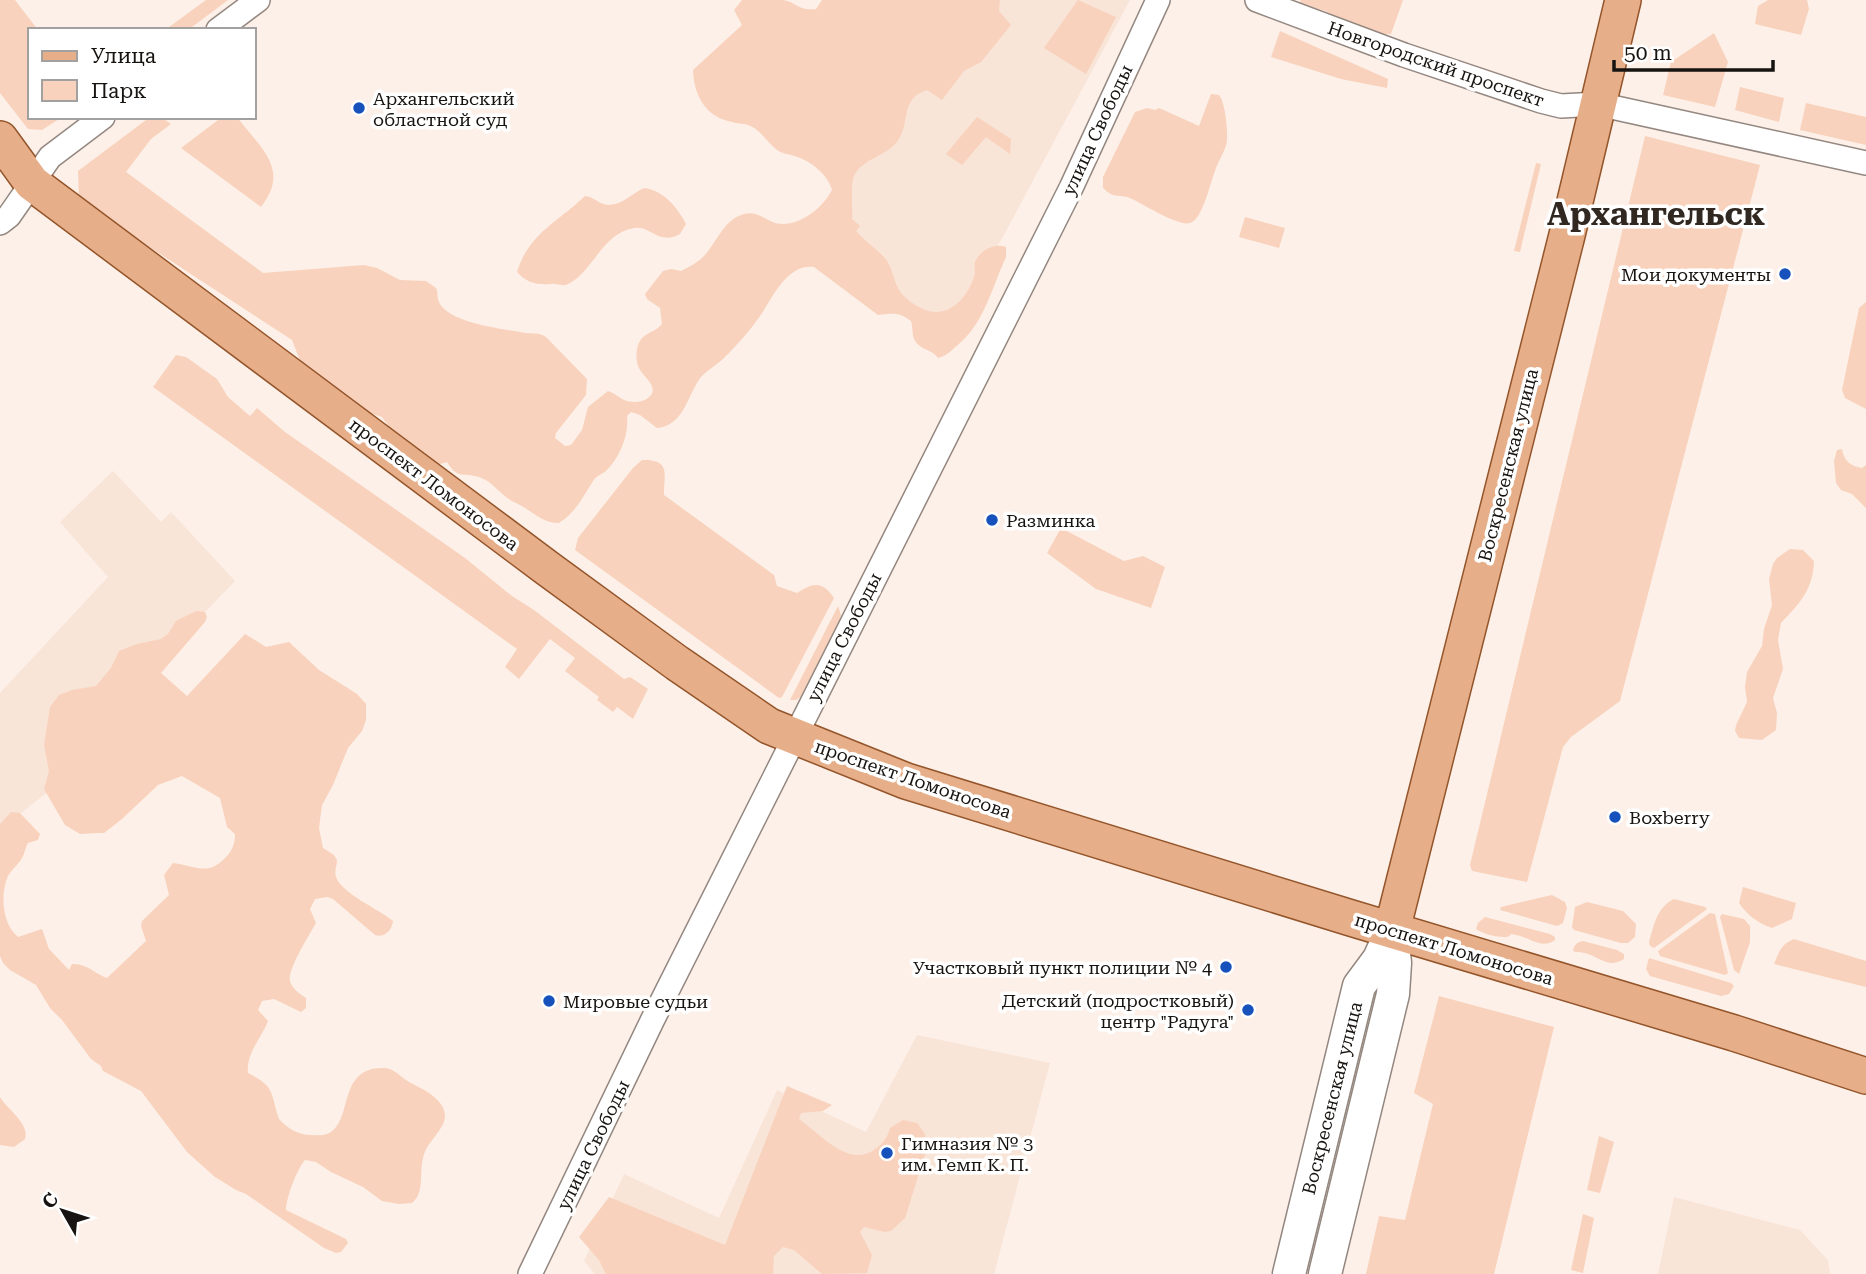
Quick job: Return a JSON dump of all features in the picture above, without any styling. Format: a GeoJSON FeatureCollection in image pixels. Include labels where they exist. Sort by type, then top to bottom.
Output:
{"type":"FeatureCollection","features":[{"type":"Feature","properties":{"kind":"main road","name":"Воскресенская улица"},"geometry":{"type":"LineString","coordinates":[[1289,1274],[1359,986],[1379,959],[1392,930],[1623,0]]}},
{"type":"Feature","properties":{"kind":"main road","name":"проспект Ломоносова"},"geometry":{"type":"LineString","coordinates":[[0,139],[32,183],[547,568],[769,726],[906,781],[1734,1033],[1866,1076]]}},
{"type":"Feature","properties":{"kind":"main road","name":"Воскресенская улица"},"geometry":{"type":"LineString","coordinates":[[1325,1274],[1393,994],[1395,963],[1392,930]]}},
{"type":"Feature","properties":{"kind":"street"},"geometry":{"type":"LineString","coordinates":[[221,28],[258,0]]}},
{"type":"Feature","properties":{"kind":"street","name":"улица Свободы"},"geometry":{"type":"LineString","coordinates":[[530,1274],[793,737],[1070,188],[1158,0]]}},
{"type":"Feature","properties":{"kind":"street","name":"Новгородский проспект"},"geometry":{"type":"LineString","coordinates":[[1256,0],[1404,55],[1561,106],[1598,104],[1866,163]]}},
{"type":"Feature","properties":{"kind":"street"},"geometry":{"type":"LineString","coordinates":[[0,223],[9,216],[50,158],[100,119]]}},
{"type":"Feature","properties":{"kind":"shaded area"},"geometry":{"type":"Polygon","coordinates":[[[984,0],[1130,0],[947,337],[804,233],[892,99],[984,0]]]}},
{"type":"Feature","properties":{"kind":"shaded area"},"geometry":{"type":"Polygon","coordinates":[[[113,471],[161,522],[171,512],[235,581],[51,758],[49,791],[0,829],[0,693],[108,577],[60,522],[113,471]]]}},
{"type":"Feature","properties":{"kind":"shaded area","name":"Гимназия № 3 им. Гемп К. П."},"geometry":{"type":"Polygon","coordinates":[[[917,1035],[1050,1063],[994,1274],[595,1274],[584,1261],[624,1174],[719,1218],[777,1090],[866,1132],[917,1035]]]}},
{"type":"Feature","properties":{"kind":"shaded area"},"geometry":{"type":"Polygon","coordinates":[[[1674,1197],[1800,1230],[1828,1260],[1830,1274],[1658,1274],[1674,1197]]]}},
{"type":"Feature","properties":{"kind":"green space"},"geometry":{"type":"Polygon","coordinates":[[[0,0],[15,0],[36,28],[28,28],[28,119],[59,119],[42,130],[28,129],[0,93],[0,0]]]}},
{"type":"Feature","properties":{"kind":"green space"},"geometry":{"type":"Polygon","coordinates":[[[206,0],[228,0],[191,28],[168,28],[206,0]]]}},
{"type":"Feature","properties":{"kind":"green space"},"geometry":{"type":"Polygon","coordinates":[[[742,0],[783,0],[801,8],[816,9],[822,0],[1000,0],[999,11],[1011,25],[981,62],[964,71],[942,100],[927,90],[912,100],[904,128],[896,143],[862,166],[854,176],[852,219],[860,226],[856,231],[886,260],[899,291],[919,307],[931,311],[943,311],[962,299],[973,280],[975,262],[984,251],[997,246],[1006,247],[1006,257],[976,324],[952,350],[938,358],[916,343],[911,321],[907,318],[895,314],[878,315],[814,267],[805,267],[791,274],[778,287],[741,340],[701,377],[674,421],[657,428],[640,415],[631,412],[627,416],[625,438],[615,459],[606,471],[594,479],[575,509],[559,523],[549,522],[508,499],[483,479],[458,473],[447,462],[437,465],[393,432],[382,417],[363,411],[301,363],[292,340],[79,201],[78,171],[147,119],[164,119],[171,124],[151,139],[126,172],[263,273],[364,265],[377,268],[400,280],[426,281],[436,288],[442,307],[462,319],[546,337],[587,379],[586,395],[556,433],[555,438],[565,446],[571,445],[582,430],[588,407],[608,391],[633,402],[644,400],[652,394],[652,386],[638,366],[637,353],[643,338],[662,324],[660,308],[647,299],[645,294],[663,271],[681,271],[699,261],[726,226],[737,217],[752,214],[775,223],[792,223],[816,210],[832,190],[827,179],[813,165],[779,151],[752,127],[723,119],[703,104],[696,88],[693,70],[742,25],[734,10],[742,0]]]}},
{"type":"Feature","properties":{"kind":"green space"},"geometry":{"type":"Polygon","coordinates":[[[1078,0],[1116,17],[1086,74],[1044,48],[1078,0]]]}},
{"type":"Feature","properties":{"kind":"green space"},"geometry":{"type":"Polygon","coordinates":[[[1301,0],[1403,0],[1391,34],[1379,34],[1337,19],[1326,11],[1299,4],[1301,0]]]}},
{"type":"Feature","properties":{"kind":"green space"},"geometry":{"type":"Polygon","coordinates":[[[1768,0],[1807,0],[1809,9],[1801,35],[1755,24],[1758,6],[1768,0]]]}},
{"type":"Feature","properties":{"kind":"green space"},"geometry":{"type":"Polygon","coordinates":[[[1280,31],[1388,79],[1387,88],[1341,79],[1271,57],[1280,31]]]}},
{"type":"Feature","properties":{"kind":"green space"},"geometry":{"type":"Polygon","coordinates":[[[1714,33],[1728,62],[1715,107],[1663,95],[1671,62],[1714,33]]]}},
{"type":"Feature","properties":{"kind":"green space"},"geometry":{"type":"Polygon","coordinates":[[[1740,87],[1784,98],[1779,122],[1735,110],[1740,87]]]}},
{"type":"Feature","properties":{"kind":"green space"},"geometry":{"type":"Polygon","coordinates":[[[1211,94],[1219,95],[1223,103],[1227,141],[1195,220],[1190,223],[1178,222],[1128,197],[1111,194],[1103,188],[1103,177],[1135,112],[1159,108],[1199,126],[1211,94]]]}},
{"type":"Feature","properties":{"kind":"green space"},"geometry":{"type":"Polygon","coordinates":[[[1806,103],[1866,117],[1866,145],[1800,130],[1806,103]]]}},
{"type":"Feature","properties":{"kind":"green space"},"geometry":{"type":"Polygon","coordinates":[[[977,117],[1011,139],[1010,154],[986,137],[962,165],[946,154],[977,117]]]}},
{"type":"Feature","properties":{"kind":"green space"},"geometry":{"type":"Polygon","coordinates":[[[219,119],[239,119],[269,159],[273,170],[270,193],[261,207],[181,148],[219,119]]]}},
{"type":"Feature","properties":{"kind":"green space"},"geometry":{"type":"Polygon","coordinates":[[[1645,136],[1760,165],[1620,701],[1571,737],[1563,747],[1527,882],[1472,871],[1470,865],[1645,136]]]}},
{"type":"Feature","properties":{"kind":"green space"},"geometry":{"type":"Polygon","coordinates":[[[1536,163],[1541,164],[1520,252],[1514,251],[1536,163]]]}},
{"type":"Feature","properties":{"kind":"green space"},"geometry":{"type":"Polygon","coordinates":[[[644,188],[664,196],[679,212],[686,224],[680,234],[666,238],[640,228],[623,231],[606,245],[577,278],[566,285],[533,282],[517,272],[529,247],[545,229],[585,196],[613,205],[644,188]]]}},
{"type":"Feature","properties":{"kind":"green space"},"geometry":{"type":"Polygon","coordinates":[[[1245,217],[1285,228],[1279,248],[1239,237],[1245,217]]]}},
{"type":"Feature","properties":{"kind":"green space"},"geometry":{"type":"Polygon","coordinates":[[[1866,302],[1866,409],[1845,398],[1842,390],[1859,308],[1866,302]]]}},
{"type":"Feature","properties":{"kind":"green space"},"geometry":{"type":"Polygon","coordinates":[[[176,355],[186,357],[217,379],[228,397],[250,416],[257,408],[285,432],[465,558],[624,679],[630,677],[648,689],[633,719],[617,707],[613,712],[597,700],[599,697],[565,671],[575,658],[550,639],[519,679],[505,667],[517,649],[153,387],[176,355]]]}},
{"type":"Feature","properties":{"kind":"green space"},"geometry":{"type":"Polygon","coordinates":[[[1842,449],[1844,457],[1851,464],[1862,468],[1866,465],[1866,508],[1852,494],[1841,490],[1836,483],[1834,461],[1837,450],[1842,449]]]}},
{"type":"Feature","properties":{"kind":"green space"},"geometry":{"type":"Polygon","coordinates":[[[642,460],[652,460],[662,466],[665,476],[664,495],[774,575],[777,586],[797,593],[817,585],[825,588],[834,598],[782,697],[779,698],[575,550],[578,538],[642,460]]]}},
{"type":"Feature","properties":{"kind":"green space"},"geometry":{"type":"Polygon","coordinates":[[[1061,528],[1124,561],[1143,556],[1165,567],[1151,608],[1096,589],[1047,553],[1061,528]]]}},
{"type":"Feature","properties":{"kind":"green space"},"geometry":{"type":"Polygon","coordinates":[[[1790,549],[1803,550],[1814,561],[1808,588],[1800,602],[1781,623],[1778,640],[1783,669],[1773,698],[1777,713],[1776,730],[1762,740],[1739,738],[1735,731],[1747,702],[1747,672],[1762,646],[1772,605],[1769,579],[1773,564],[1790,549]]]}},
{"type":"Feature","properties":{"kind":"green space"},"geometry":{"type":"Polygon","coordinates":[[[838,606],[840,621],[803,695],[796,700],[790,700],[838,606]]]}},
{"type":"Feature","properties":{"kind":"green space"},"geometry":{"type":"Polygon","coordinates":[[[196,611],[205,612],[205,622],[161,673],[187,696],[245,634],[266,647],[289,642],[319,670],[357,694],[366,704],[366,720],[362,731],[348,748],[322,805],[319,828],[323,848],[337,860],[335,875],[340,883],[353,895],[393,921],[390,930],[385,934],[375,935],[333,899],[315,899],[310,909],[316,923],[295,961],[290,976],[296,991],[306,998],[306,1008],[301,1012],[274,999],[262,1001],[258,1010],[268,1021],[248,1066],[248,1073],[263,1082],[270,1091],[279,1119],[302,1134],[323,1135],[335,1128],[341,1119],[352,1085],[359,1076],[369,1070],[393,1070],[442,1105],[445,1118],[424,1154],[419,1194],[412,1203],[382,1201],[363,1187],[316,1162],[305,1160],[302,1164],[290,1191],[286,1210],[346,1239],[348,1243],[341,1252],[336,1253],[324,1248],[246,1194],[215,1177],[187,1152],[141,1091],[103,1071],[50,1008],[36,985],[10,970],[0,956],[0,824],[11,812],[20,813],[40,834],[38,840],[28,843],[22,858],[5,883],[3,900],[9,925],[18,937],[42,929],[49,949],[69,970],[72,964],[77,964],[107,978],[146,941],[142,921],[169,895],[164,875],[173,863],[208,868],[220,862],[231,851],[235,834],[227,827],[220,798],[182,776],[158,785],[104,833],[80,834],[65,825],[44,789],[49,771],[44,745],[50,707],[59,695],[96,686],[111,668],[119,651],[161,639],[168,634],[176,621],[196,611]]]}},
{"type":"Feature","properties":{"kind":"green space"},"geometry":{"type":"Polygon","coordinates":[[[1743,887],[1796,903],[1792,919],[1772,928],[1758,921],[1739,903],[1743,887]]]}},
{"type":"Feature","properties":{"kind":"green space"},"geometry":{"type":"Polygon","coordinates":[[[1552,895],[1565,902],[1567,908],[1563,923],[1557,926],[1500,910],[1501,907],[1552,895]]]}},
{"type":"Feature","properties":{"kind":"green space"},"geometry":{"type":"Polygon","coordinates":[[[1674,899],[1707,909],[1654,948],[1649,942],[1657,917],[1668,902],[1674,899]]]}},
{"type":"Feature","properties":{"kind":"green space"},"geometry":{"type":"Polygon","coordinates":[[[1587,902],[1623,911],[1636,924],[1635,937],[1628,943],[1621,943],[1574,930],[1572,927],[1575,907],[1587,902]]]}},
{"type":"Feature","properties":{"kind":"green space"},"geometry":{"type":"Polygon","coordinates":[[[1710,913],[1715,914],[1728,973],[1725,975],[1660,956],[1658,951],[1710,913]]]}},
{"type":"Feature","properties":{"kind":"green space"},"geometry":{"type":"Polygon","coordinates":[[[1722,914],[1744,919],[1750,926],[1750,942],[1739,974],[1734,970],[1720,917],[1722,914]]]}},
{"type":"Feature","properties":{"kind":"green space"},"geometry":{"type":"Polygon","coordinates":[[[1485,917],[1550,934],[1555,940],[1545,944],[1511,934],[1504,937],[1486,934],[1476,929],[1485,917]]]}},
{"type":"Feature","properties":{"kind":"green space"},"geometry":{"type":"Polygon","coordinates":[[[1794,939],[1866,961],[1866,987],[1774,964],[1783,946],[1794,939]]]}},
{"type":"Feature","properties":{"kind":"green space"},"geometry":{"type":"Polygon","coordinates":[[[1583,941],[1617,950],[1624,954],[1624,959],[1609,963],[1573,951],[1576,944],[1583,941]]]}},
{"type":"Feature","properties":{"kind":"green space"},"geometry":{"type":"Polygon","coordinates":[[[1649,958],[1734,986],[1729,994],[1721,996],[1650,976],[1646,969],[1649,958]]]}},
{"type":"Feature","properties":{"kind":"green space"},"geometry":{"type":"Polygon","coordinates":[[[1439,996],[1554,1027],[1494,1274],[1366,1274],[1379,1216],[1405,1220],[1433,1104],[1414,1093],[1439,996]]]}},
{"type":"Feature","properties":{"kind":"green space"},"geometry":{"type":"Polygon","coordinates":[[[787,1086],[832,1105],[823,1111],[801,1113],[799,1119],[844,1152],[854,1155],[874,1150],[888,1135],[890,1128],[903,1120],[917,1123],[925,1134],[927,1148],[905,1218],[891,1231],[864,1227],[860,1232],[872,1255],[867,1273],[822,1274],[794,1250],[783,1247],[774,1256],[773,1274],[606,1274],[599,1260],[579,1237],[609,1197],[725,1245],[787,1086]]]}},
{"type":"Feature","properties":{"kind":"green space"},"geometry":{"type":"Polygon","coordinates":[[[0,1097],[26,1133],[25,1139],[14,1147],[0,1145],[0,1097]]]}},
{"type":"Feature","properties":{"kind":"green space"},"geometry":{"type":"Polygon","coordinates":[[[1599,1136],[1614,1142],[1600,1193],[1587,1190],[1599,1136]]]}},
{"type":"Feature","properties":{"kind":"green space"},"geometry":{"type":"Polygon","coordinates":[[[1583,1214],[1594,1218],[1583,1273],[1571,1270],[1583,1214]]]}},
{"type":"Feature","properties":{"kind":"place","name":"Архангельский областной суд"},"geometry":{"type":"Point","coordinates":[359,108]}},
{"type":"Feature","properties":{"kind":"place","name":"Мои документы"},"geometry":{"type":"Point","coordinates":[1785,274]}},
{"type":"Feature","properties":{"kind":"place","name":"Разминка"},"geometry":{"type":"Point","coordinates":[992,520]}},
{"type":"Feature","properties":{"kind":"place","name":"Boxberry"},"geometry":{"type":"Point","coordinates":[1615,817]}},
{"type":"Feature","properties":{"kind":"place","name":"Участковый пункт полиции № 4"},"geometry":{"type":"Point","coordinates":[1226,967]}},
{"type":"Feature","properties":{"kind":"place","name":"Мировые судьи"},"geometry":{"type":"Point","coordinates":[549,1001]}},
{"type":"Feature","properties":{"kind":"place","name":"Детский (подростковый) центр \"Радуга\""},"geometry":{"type":"Point","coordinates":[1248,1010]}},
{"type":"Feature","properties":{"kind":"place","name":"Гимназия № 3 им. Гемп К. П."},"geometry":{"type":"Point","coordinates":[887,1153]}},
{"type":"Feature","properties":{"kind":"district","name":"Архангельск"},"geometry":{"type":"Point","coordinates":[1656,214]}}]}
